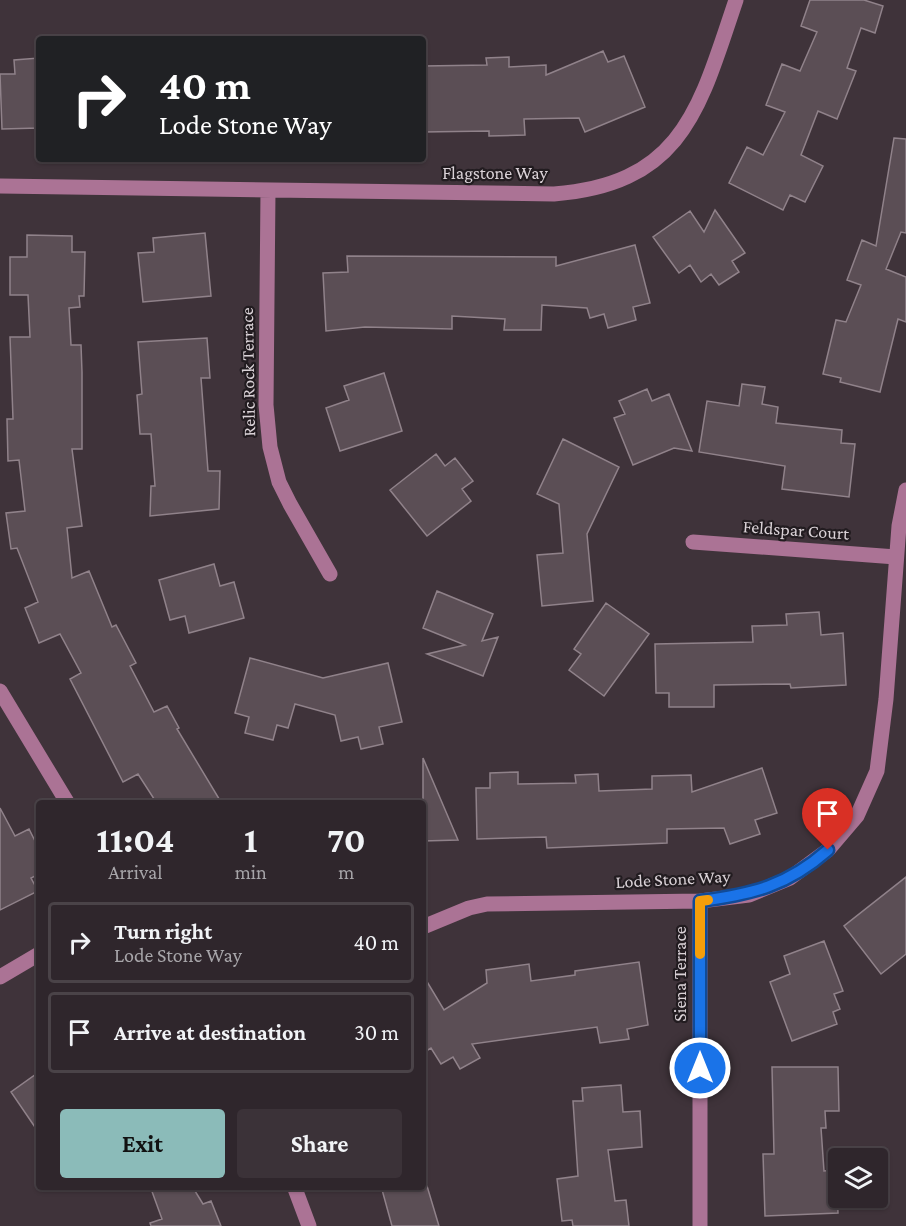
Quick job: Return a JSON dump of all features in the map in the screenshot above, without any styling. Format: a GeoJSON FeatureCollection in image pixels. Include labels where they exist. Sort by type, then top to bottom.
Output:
{"type":"FeatureCollection","features":[{"type":"Feature","properties":{"kind":"street","name":"Flagstone Way"},"geometry":{"type":"LineString","coordinates":[[0,186],[554,194],[598,188],[623,179],[661,156],[690,122],[709,80],[736,0]]}},
{"type":"Feature","properties":{"kind":"street","name":"Relic Rock Terrace"},"geometry":{"type":"LineString","coordinates":[[268,191],[266,405],[270,447],[283,489],[330,574]]}},
{"type":"Feature","properties":{"kind":"street","name":"Lode Stone Way"},"geometry":{"type":"LineString","coordinates":[[426,926],[469,908],[487,904],[700,901],[748,894],[790,878],[828,850],[857,816],[877,771],[883,738],[896,557],[906,490]]}},
{"type":"Feature","properties":{"kind":"street","name":"Feldspar Court"},"geometry":{"type":"LineString","coordinates":[[693,542],[896,557]]}},
{"type":"Feature","properties":{"kind":"street"},"geometry":{"type":"LineString","coordinates":[[0,691],[66,800]]}},
{"type":"Feature","properties":{"kind":"street","name":"Siena Terrace"},"geometry":{"type":"LineString","coordinates":[[699,1226],[700,901]]}},
{"type":"Feature","properties":{"kind":"street"},"geometry":{"type":"LineString","coordinates":[[0,977],[36,956]]}},
{"type":"Feature","properties":{"kind":"street"},"geometry":{"type":"LineString","coordinates":[[296,1190],[309,1226]]}},
{"type":"Feature","properties":{"kind":"building"},"geometry":{"type":"Polygon","coordinates":[[[810,0],[864,0],[883,6],[875,33],[861,28],[847,68],[856,71],[837,119],[818,111],[801,155],[823,166],[805,202],[790,195],[783,210],[729,183],[747,147],[763,155],[785,112],[766,105],[782,64],[800,71],[817,32],[801,26],[810,0]]]}},
{"type":"Feature","properties":{"kind":"building"},"geometry":{"type":"Polygon","coordinates":[[[603,51],[608,62],[624,56],[645,107],[585,132],[579,118],[524,119],[525,135],[489,136],[489,131],[426,132],[426,66],[487,65],[486,58],[509,57],[509,67],[546,65],[546,75],[603,51]]]}},
{"type":"Feature","properties":{"kind":"building"},"geometry":{"type":"Polygon","coordinates":[[[36,58],[36,128],[2,129],[0,74],[15,74],[14,60],[36,58]]]}},
{"type":"Feature","properties":{"kind":"building"},"geometry":{"type":"Polygon","coordinates":[[[894,138],[906,139],[906,233],[901,232],[886,269],[906,277],[906,322],[898,319],[880,392],[840,382],[841,378],[823,374],[836,320],[846,322],[861,285],[847,280],[862,240],[876,246],[894,138]]]}},
{"type":"Feature","properties":{"kind":"building"},"geometry":{"type":"Polygon","coordinates":[[[715,210],[745,253],[732,261],[739,272],[719,285],[711,274],[701,282],[690,265],[679,273],[653,237],[690,211],[704,232],[715,210]]]}},
{"type":"Feature","properties":{"kind":"building"},"geometry":{"type":"Polygon","coordinates":[[[205,233],[211,296],[143,302],[138,253],[154,252],[153,238],[205,233]]]}},
{"type":"Feature","properties":{"kind":"building"},"geometry":{"type":"Polygon","coordinates":[[[27,235],[72,236],[72,252],[85,252],[84,296],[79,296],[80,307],[69,308],[71,345],[81,345],[82,372],[82,449],[72,449],[82,526],[67,528],[72,578],[89,571],[112,627],[116,625],[136,663],[130,666],[154,712],[167,706],[179,728],[177,729],[220,800],[155,800],[138,774],[123,782],[70,679],[81,673],[60,634],[39,643],[25,608],[38,602],[17,548],[11,549],[6,513],[25,511],[19,460],[8,461],[7,419],[13,419],[10,337],[30,337],[28,295],[10,295],[10,257],[27,257],[27,235]]]}},
{"type":"Feature","properties":{"kind":"building"},"geometry":{"type":"Polygon","coordinates":[[[635,245],[650,303],[633,307],[636,320],[608,328],[604,314],[590,318],[587,308],[542,305],[541,330],[504,330],[505,319],[452,316],[452,329],[365,327],[326,331],[323,273],[348,272],[347,256],[556,257],[556,266],[635,245]]]}},
{"type":"Feature","properties":{"kind":"building"},"geometry":{"type":"Polygon","coordinates":[[[207,338],[210,378],[201,378],[208,471],[220,471],[219,509],[150,516],[151,486],[155,486],[151,434],[140,434],[137,395],[142,394],[138,342],[207,338]]]}},
{"type":"Feature","properties":{"kind":"building"},"geometry":{"type":"Polygon","coordinates":[[[384,373],[402,431],[340,451],[326,408],[349,400],[344,386],[384,373]]]}},
{"type":"Feature","properties":{"kind":"building"},"geometry":{"type":"Polygon","coordinates":[[[742,384],[765,387],[762,404],[778,407],[776,423],[842,430],[841,443],[855,444],[849,497],[782,489],[785,466],[699,452],[707,401],[739,406],[742,384]]]}},
{"type":"Feature","properties":{"kind":"building"},"geometry":{"type":"Polygon","coordinates":[[[647,389],[652,401],[669,394],[692,451],[674,448],[633,465],[614,418],[625,414],[619,401],[647,389]]]}},
{"type":"Feature","properties":{"kind":"building"},"geometry":{"type":"Polygon","coordinates":[[[563,439],[619,467],[587,534],[593,601],[542,606],[537,555],[563,553],[559,504],[537,494],[563,439]]]}},
{"type":"Feature","properties":{"kind":"building"},"geometry":{"type":"Polygon","coordinates":[[[436,454],[445,466],[455,458],[473,481],[462,489],[471,501],[427,536],[390,490],[436,454]]]}},
{"type":"Feature","properties":{"kind":"building"},"geometry":{"type":"Polygon","coordinates":[[[214,564],[220,586],[234,582],[244,618],[189,633],[185,616],[170,620],[159,580],[214,564]]]}},
{"type":"Feature","properties":{"kind":"building"},"geometry":{"type":"Polygon","coordinates":[[[437,591],[493,614],[482,641],[498,637],[483,676],[427,654],[465,645],[423,628],[437,591]]]}},
{"type":"Feature","properties":{"kind":"building"},"geometry":{"type":"Polygon","coordinates":[[[606,603],[649,634],[604,696],[569,670],[581,654],[574,649],[606,603]]]}},
{"type":"Feature","properties":{"kind":"building"},"geometry":{"type":"Polygon","coordinates":[[[819,612],[821,635],[843,633],[846,685],[791,688],[790,684],[714,685],[714,707],[669,707],[669,693],[656,693],[655,644],[753,642],[752,626],[787,625],[786,614],[819,612]]]}},
{"type":"Feature","properties":{"kind":"building"},"geometry":{"type":"Polygon","coordinates":[[[250,658],[323,678],[388,663],[402,722],[379,727],[383,744],[361,749],[358,737],[341,741],[335,715],[295,704],[288,728],[277,725],[273,740],[245,733],[249,717],[235,713],[250,658]]]}},
{"type":"Feature","properties":{"kind":"building"},"geometry":{"type":"Polygon","coordinates":[[[423,758],[458,840],[426,841],[426,800],[423,800],[423,758]]]}},
{"type":"Feature","properties":{"kind":"building"},"geometry":{"type":"Polygon","coordinates":[[[762,768],[777,813],[755,820],[760,834],[730,844],[724,828],[667,829],[667,843],[547,848],[546,837],[477,839],[476,788],[490,788],[490,773],[518,772],[518,784],[576,783],[575,775],[598,774],[599,791],[652,789],[652,776],[691,775],[692,792],[762,768]]]}},
{"type":"Feature","properties":{"kind":"building"},"geometry":{"type":"Polygon","coordinates":[[[0,808],[15,836],[29,829],[36,843],[36,876],[31,878],[36,892],[0,910],[0,808]]]}},
{"type":"Feature","properties":{"kind":"building"},"geometry":{"type":"Polygon","coordinates":[[[906,877],[906,954],[881,974],[844,926],[906,877]]]}},
{"type":"Feature","properties":{"kind":"building"},"geometry":{"type":"Polygon","coordinates":[[[824,941],[843,991],[834,994],[840,1009],[833,1012],[837,1024],[792,1041],[770,982],[790,974],[784,956],[824,941]]]}},
{"type":"Feature","properties":{"kind":"building"},"geometry":{"type":"Polygon","coordinates":[[[639,962],[648,1025],[627,1029],[629,1039],[600,1043],[597,1027],[472,1044],[480,1058],[460,1069],[453,1057],[441,1064],[431,1048],[426,1051],[426,980],[444,1010],[487,983],[486,970],[529,964],[531,981],[575,975],[575,971],[639,962]]]}},
{"type":"Feature","properties":{"kind":"building"},"geometry":{"type":"Polygon","coordinates":[[[772,1067],[838,1067],[839,1111],[825,1111],[826,1128],[821,1128],[824,1171],[828,1171],[828,1208],[838,1208],[838,1213],[765,1216],[763,1154],[774,1154],[772,1067]]]}},
{"type":"Feature","properties":{"kind":"building"},"geometry":{"type":"Polygon","coordinates":[[[36,1074],[36,1129],[11,1092],[36,1074]]]}},
{"type":"Feature","properties":{"kind":"building"},"geometry":{"type":"Polygon","coordinates":[[[621,1085],[623,1112],[640,1111],[642,1147],[608,1150],[615,1201],[626,1200],[629,1226],[573,1226],[572,1220],[562,1221],[557,1179],[578,1176],[573,1101],[583,1101],[582,1088],[621,1085]]]}},
{"type":"Feature","properties":{"kind":"building"},"geometry":{"type":"Polygon","coordinates":[[[427,1186],[439,1226],[392,1226],[382,1190],[426,1190],[427,1186]]]}},
{"type":"Feature","properties":{"kind":"building"},"geometry":{"type":"Polygon","coordinates":[[[151,1190],[194,1190],[203,1204],[211,1201],[221,1226],[151,1226],[150,1223],[162,1219],[151,1190]]]}},
{"type":"Feature","properties":{"kind":"slow traffic"},"geometry":{"type":"LineString","coordinates":[[700,954],[700,901],[708,900]]}},
{"type":"Feature","properties":{"kind":"route"},"geometry":{"type":"LineString","coordinates":[[700,1068],[700,901],[748,894],[771,887],[801,872],[828,850]]}}]}
